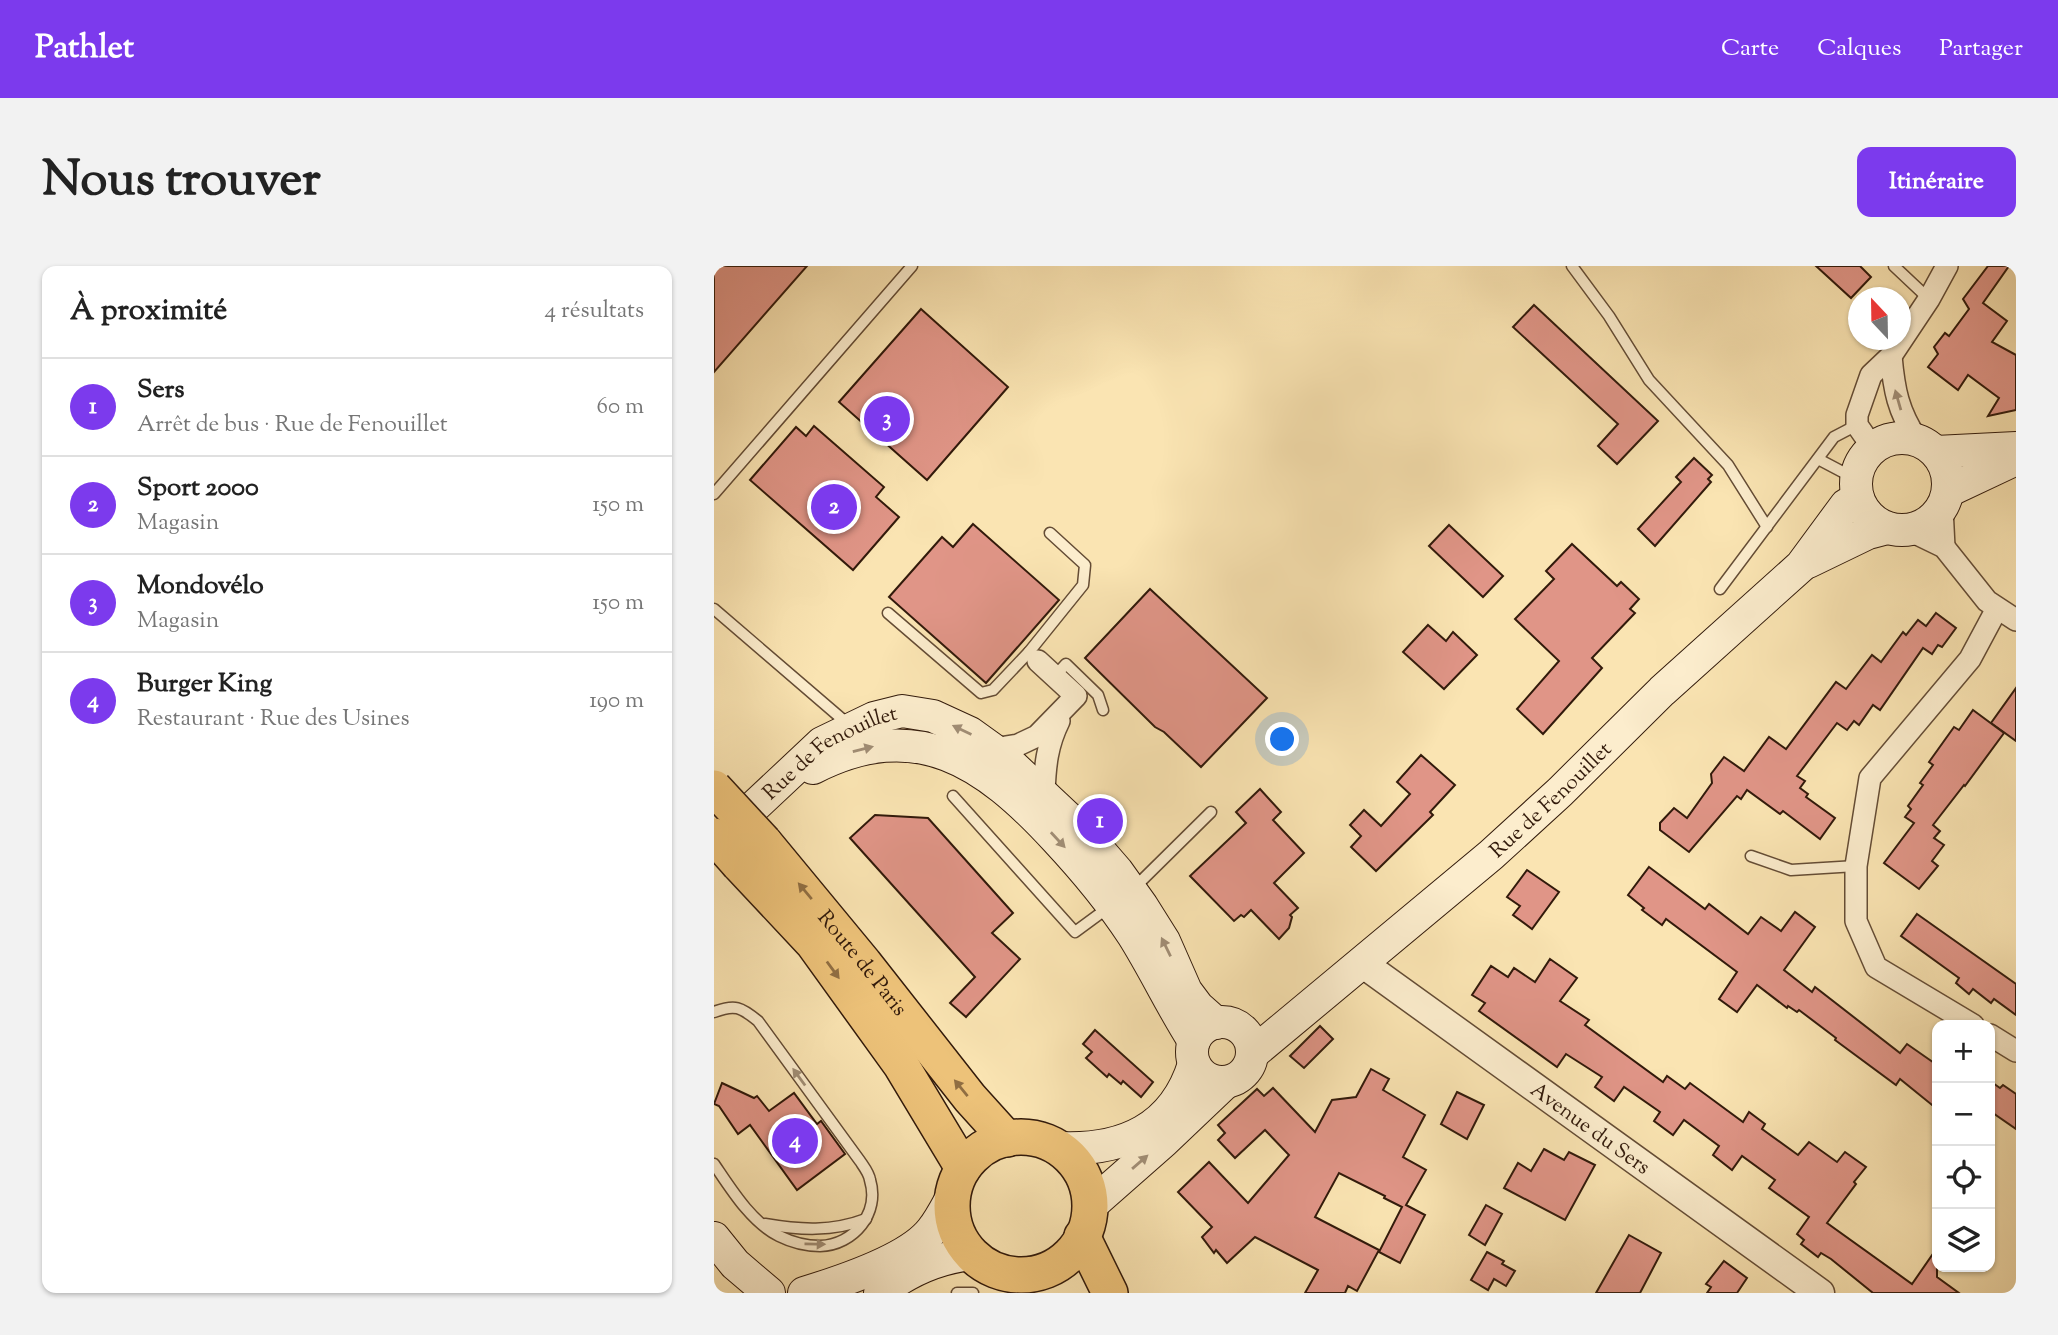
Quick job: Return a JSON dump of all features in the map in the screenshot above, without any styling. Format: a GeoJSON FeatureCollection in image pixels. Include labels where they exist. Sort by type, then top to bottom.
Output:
{"type":"FeatureCollection","features":[{"type":"Feature","properties":{"kind":"main road"},"geometry":{"type":"LineString","coordinates":[[1865,437],[1894,439],[1926,446],[2016,448]]}},
{"type":"Feature","properties":{"kind":"main road","name":"Rue de Fenouillet"},"geometry":{"type":"LineString","coordinates":[[778,786],[822,743],[874,718],[902,711],[933,716],[970,733],[1044,793],[1085,834],[1121,897],[1177,1015],[1220,1043],[1289,1024],[1491,855],[1560,792],[1662,691],[1801,565],[1857,489],[1865,457],[1865,437]]}},
{"type":"Feature","properties":{"kind":"main road"},"geometry":{"type":"LineString","coordinates":[[1926,446],[1946,470],[1945,500]]}},
{"type":"Feature","properties":{"kind":"main road","name":"Rue de Fenouillet"},"geometry":{"type":"LineString","coordinates":[[1801,565],[1868,533],[1924,525],[1945,500],[2016,459]]}},
{"type":"Feature","properties":{"kind":"main road"},"geometry":{"type":"LineString","coordinates":[[1857,489],[1868,516],[1899,530]]}},
{"type":"Feature","properties":{"kind":"main road","name":"Rue de Fenouillet"},"geometry":{"type":"LineString","coordinates":[[778,786],[836,757],[869,747],[902,744],[936,750],[968,763],[992,779],[1041,822],[1082,867],[1121,897]]}},
{"type":"Feature","properties":{"kind":"main road"},"geometry":{"type":"LineString","coordinates":[[739,850],[778,786]]}},
{"type":"Feature","properties":{"kind":"main road","name":"Route de Paris"},"geometry":{"type":"LineString","coordinates":[[714,788],[739,850],[813,943],[901,1065],[958,1183]]}},
{"type":"Feature","properties":{"kind":"main road","name":"Route de Paris"},"geometry":{"type":"LineString","coordinates":[[714,836],[739,850],[864,963],[970,1098],[1007,1139]]}},
{"type":"Feature","properties":{"kind":"main road"},"geometry":{"type":"LineString","coordinates":[[958,1183],[955,1228],[971,1254],[996,1270],[1045,1283],[1086,1222],[1225,1083],[1212,1081],[1201,1075],[1220,1043]]}},
{"type":"Feature","properties":{"kind":"main road"},"geometry":{"type":"LineString","coordinates":[[804,1293],[840,1281],[909,1251],[933,1230],[958,1183],[985,1147],[1007,1139],[1030,1138],[1059,1148],[1088,1149],[1107,1146],[1146,1129],[1172,1107],[1220,1043]]}},
{"type":"Feature","properties":{"kind":"main road"},"geometry":{"type":"LineString","coordinates":[[1059,1148],[1080,1171],[1086,1184],[1086,1222],[1110,1293]]}},
{"type":"Feature","properties":{"kind":"main road"},"geometry":{"type":"LineString","coordinates":[[714,1238],[735,1264],[769,1293]]}},
{"type":"Feature","properties":{"kind":"main road"},"geometry":{"type":"LineString","coordinates":[[880,1293],[920,1268],[950,1256],[971,1254]]}},
{"type":"Feature","properties":{"kind":"street"},"geometry":{"type":"LineString","coordinates":[[1865,437],[1857,415],[1871,375],[1891,356],[1929,299],[1947,266]]}},
{"type":"Feature","properties":{"kind":"street"},"geometry":{"type":"LineString","coordinates":[[1891,356],[1897,402],[1906,425],[1926,446]]}},
{"type":"Feature","properties":{"kind":"street"},"geometry":{"type":"LineString","coordinates":[[1944,547],[1945,500]]}},
{"type":"Feature","properties":{"kind":"street"},"geometry":{"type":"LineString","coordinates":[[1899,530],[1944,547],[1987,601],[2007,615],[1870,778],[1856,866],[1856,921],[1876,967],[1965,1020]]}},
{"type":"Feature","properties":{"kind":"street"},"geometry":{"type":"LineString","coordinates":[[993,749],[1018,745],[1037,736],[1076,696],[1033,656]]}},
{"type":"Feature","properties":{"kind":"street"},"geometry":{"type":"LineString","coordinates":[[1044,793],[1045,761],[1050,738],[1065,708]]}},
{"type":"Feature","properties":{"kind":"street","name":"Avenue du Sers"},"geometry":{"type":"LineString","coordinates":[[1362,963],[1819,1293]]}},
{"type":"Feature","properties":{"kind":"street"},"geometry":{"type":"LineString","coordinates":[[1995,1038],[2016,1051]]}},
{"type":"Feature","properties":{"kind":"lane"},"geometry":{"type":"LineString","coordinates":[[714,494],[912,266]]}},
{"type":"Feature","properties":{"kind":"lane"},"geometry":{"type":"LineString","coordinates":[[1572,266],[1609,316],[1649,380],[1728,465],[1767,527]]}},
{"type":"Feature","properties":{"kind":"lane"},"geometry":{"type":"LineString","coordinates":[[1894,266],[1929,299]]}},
{"type":"Feature","properties":{"kind":"lane"},"geometry":{"type":"LineString","coordinates":[[1720,589],[1835,437],[1865,437]]}},
{"type":"Feature","properties":{"kind":"lane"},"geometry":{"type":"LineString","coordinates":[[1818,459],[1857,489]]}},
{"type":"Feature","properties":{"kind":"lane"},"geometry":{"type":"LineString","coordinates":[[888,613],[981,693],[993,690],[1033,656],[1083,585],[1085,565],[1050,533]]}},
{"type":"Feature","properties":{"kind":"lane"},"geometry":{"type":"LineString","coordinates":[[714,609],[851,727]]}},
{"type":"Feature","properties":{"kind":"lane"},"geometry":{"type":"LineString","coordinates":[[1055,676],[1066,664],[1098,695],[1103,710]]}},
{"type":"Feature","properties":{"kind":"lane"},"geometry":{"type":"LineString","coordinates":[[953,796],[1075,932],[1121,897],[1211,812]]}},
{"type":"Feature","properties":{"kind":"lane"},"geometry":{"type":"LineString","coordinates":[[1751,856],[1791,870],[1856,866]]}},
{"type":"Feature","properties":{"kind":"lane"},"geometry":{"type":"LineString","coordinates":[[714,1012],[731,1007],[743,1009],[758,1021],[860,1161],[870,1179],[873,1199],[868,1218],[856,1232],[839,1242],[821,1246],[800,1244],[776,1235],[752,1214],[714,1164]]}},
{"type":"Feature","properties":{"kind":"lane"},"geometry":{"type":"LineString","coordinates":[[714,1187],[724,1179]]}},
{"type":"Feature","properties":{"kind":"lane"},"geometry":{"type":"LineString","coordinates":[[762,1223],[817,1229],[841,1226],[868,1218]]}},
{"type":"Feature","properties":{"kind":"lane"},"geometry":{"type":"LineString","coordinates":[[957,1293],[973,1293]]}},
{"type":"Feature","properties":{"kind":"building"},"geometry":{"type":"Polygon","coordinates":[[[714,266],[807,266],[714,372],[714,266]]]}},
{"type":"Feature","properties":{"kind":"building"},"geometry":{"type":"Polygon","coordinates":[[[1816,266],[1860,266],[1871,277],[1861,287],[1848,287],[1848,295],[1816,266]]]}},
{"type":"Feature","properties":{"kind":"building"},"geometry":{"type":"Polygon","coordinates":[[[1988,266],[2009,266],[1983,303],[2007,321],[1992,342],[2016,355],[2016,410],[1988,416],[1999,398],[1968,375],[1958,390],[1928,367],[1938,354],[1934,347],[1945,333],[1949,336],[1969,309],[1963,299],[1988,266]]]}},
{"type":"Feature","properties":{"kind":"building"},"geometry":{"type":"Polygon","coordinates":[[[1534,305],[1658,421],[1617,464],[1598,446],[1618,424],[1513,327],[1534,305]]]}},
{"type":"Feature","properties":{"kind":"building"},"geometry":{"type":"Polygon","coordinates":[[[921,309],[1008,387],[927,480],[839,402],[921,309]]]}},
{"type":"Feature","properties":{"kind":"building"},"geometry":{"type":"Polygon","coordinates":[[[814,426],[884,487],[876,497],[899,517],[853,570],[750,480],[796,427],[806,436],[814,426]]]}},
{"type":"Feature","properties":{"kind":"building"},"geometry":{"type":"Polygon","coordinates":[[[1694,458],[1712,475],[1708,479],[1711,482],[1655,546],[1638,529],[1681,482],[1676,477],[1694,458]]]}},
{"type":"Feature","properties":{"kind":"building"},"geometry":{"type":"Polygon","coordinates":[[[973,524],[1059,600],[986,683],[889,597],[942,537],[953,547],[973,524]]]}},
{"type":"Feature","properties":{"kind":"building"},"geometry":{"type":"Polygon","coordinates":[[[1449,525],[1503,576],[1483,597],[1429,546],[1449,525]]]}},
{"type":"Feature","properties":{"kind":"building"},"geometry":{"type":"Polygon","coordinates":[[[1572,544],[1617,586],[1621,582],[1639,599],[1630,609],[1635,613],[1592,658],[1602,668],[1543,734],[1517,709],[1559,661],[1515,619],[1554,579],[1546,571],[1572,544]]]}},
{"type":"Feature","properties":{"kind":"building"},"geometry":{"type":"Polygon","coordinates":[[[1150,589],[1267,698],[1201,767],[1164,732],[1155,727],[1085,658],[1150,589]]]}},
{"type":"Feature","properties":{"kind":"building"},"geometry":{"type":"Polygon","coordinates":[[[1936,613],[1956,628],[1942,647],[1938,645],[1932,654],[1923,648],[1880,710],[1873,705],[1859,725],[1854,721],[1847,730],[1837,723],[1797,776],[1805,781],[1800,788],[1808,794],[1806,797],[1835,818],[1820,839],[1783,811],[1780,814],[1747,790],[1741,799],[1737,796],[1689,852],[1660,830],[1660,823],[1674,808],[1687,818],[1712,783],[1711,774],[1724,757],[1744,771],[1769,737],[1786,749],[1836,682],[1846,689],[1872,655],[1881,662],[1903,632],[1906,635],[1918,620],[1926,626],[1936,613]]]}},
{"type":"Feature","properties":{"kind":"building"},"geometry":{"type":"Polygon","coordinates":[[[1428,625],[1446,641],[1453,632],[1477,655],[1444,689],[1403,652],[1428,625]]]}},
{"type":"Feature","properties":{"kind":"building"},"geometry":{"type":"Polygon","coordinates":[[[2016,688],[2016,741],[1991,723],[2016,688]]]}},
{"type":"Feature","properties":{"kind":"building"},"geometry":{"type":"Polygon","coordinates":[[[1973,710],[2004,733],[1933,825],[1940,831],[1934,838],[1944,845],[1932,861],[1938,866],[1919,889],[1884,863],[1914,823],[1905,817],[1911,809],[1908,806],[1923,785],[1920,783],[1933,765],[1929,762],[1954,727],[1959,730],[1973,710]]]}},
{"type":"Feature","properties":{"kind":"building"},"geometry":{"type":"Polygon","coordinates":[[[1421,755],[1455,785],[1430,812],[1433,815],[1376,871],[1351,847],[1361,836],[1350,825],[1364,810],[1381,826],[1410,794],[1397,782],[1421,755]]]}},
{"type":"Feature","properties":{"kind":"building"},"geometry":{"type":"Polygon","coordinates":[[[1260,789],[1281,812],[1273,820],[1304,853],[1274,883],[1298,908],[1290,915],[1292,917],[1289,928],[1279,939],[1251,910],[1234,921],[1190,876],[1246,823],[1236,812],[1260,789]]]}},
{"type":"Feature","properties":{"kind":"building"},"geometry":{"type":"Polygon","coordinates":[[[875,815],[928,818],[1013,913],[992,933],[1020,959],[966,1017],[950,1003],[975,977],[850,838],[875,815]]]}},
{"type":"Feature","properties":{"kind":"building"},"geometry":{"type":"Polygon","coordinates":[[[1649,867],[1705,909],[1709,904],[1748,934],[1761,917],[1781,931],[1795,912],[1815,927],[1784,970],[1812,992],[1815,987],[1900,1053],[1907,1044],[1932,1062],[1932,1105],[1900,1079],[1896,1085],[1799,1010],[1797,1012],[1788,1006],[1787,1008],[1757,985],[1737,1012],[1719,999],[1737,972],[1666,919],[1662,925],[1628,895],[1649,867]]]}},
{"type":"Feature","properties":{"kind":"building"},"geometry":{"type":"Polygon","coordinates":[[[1527,870],[1559,892],[1532,929],[1513,915],[1520,906],[1507,897],[1527,870]]]}},
{"type":"Feature","properties":{"kind":"building"},"geometry":{"type":"Polygon","coordinates":[[[1917,914],[2016,984],[2016,1015],[1994,999],[1991,1003],[1973,989],[1969,994],[1956,983],[1959,978],[1901,936],[1917,914]]]}},
{"type":"Feature","properties":{"kind":"building"},"geometry":{"type":"Polygon","coordinates":[[[1550,959],[1577,978],[1560,1001],[1589,1020],[1585,1025],[1663,1082],[1667,1076],[1685,1089],[1690,1083],[1743,1122],[1749,1112],[1765,1124],[1762,1129],[1798,1155],[1809,1142],[1837,1162],[1845,1152],[1866,1167],[1827,1223],[1912,1284],[1932,1255],[1932,1272],[1937,1272],[1937,1277],[1959,1293],[1873,1293],[1831,1259],[1821,1253],[1818,1257],[1801,1244],[1804,1240],[1797,1234],[1809,1217],[1769,1188],[1775,1180],[1742,1156],[1732,1170],[1713,1155],[1719,1146],[1684,1120],[1673,1135],[1654,1121],[1660,1112],[1624,1087],[1614,1101],[1595,1087],[1602,1077],[1566,1054],[1557,1067],[1479,1011],[1485,1003],[1472,995],[1491,966],[1508,977],[1514,968],[1535,982],[1550,959]]]}},
{"type":"Feature","properties":{"kind":"building"},"geometry":{"type":"Polygon","coordinates":[[[1320,1026],[1333,1039],[1304,1068],[1290,1056],[1320,1026]]]}},
{"type":"Feature","properties":{"kind":"building"},"geometry":{"type":"Polygon","coordinates":[[[1095,1030],[1153,1082],[1141,1097],[1123,1081],[1121,1084],[1109,1074],[1107,1077],[1086,1058],[1092,1052],[1083,1044],[1095,1030]]]}},
{"type":"Feature","properties":{"kind":"building"},"geometry":{"type":"Polygon","coordinates":[[[1371,1069],[1389,1079],[1383,1090],[1425,1115],[1403,1157],[1426,1170],[1406,1205],[1425,1215],[1400,1263],[1379,1252],[1402,1207],[1339,1173],[1315,1217],[1379,1250],[1357,1291],[1348,1286],[1345,1293],[1305,1293],[1318,1270],[1255,1237],[1227,1263],[1216,1250],[1214,1253],[1202,1237],[1212,1227],[1178,1192],[1209,1162],[1248,1203],[1289,1155],[1265,1130],[1235,1158],[1218,1140],[1225,1133],[1218,1125],[1257,1089],[1264,1096],[1273,1088],[1315,1132],[1332,1100],[1356,1097],[1371,1069]]]}},
{"type":"Feature","properties":{"kind":"building"},"geometry":{"type":"Polygon","coordinates":[[[722,1083],[754,1098],[757,1096],[769,1111],[794,1093],[817,1124],[821,1121],[845,1154],[797,1190],[750,1125],[738,1134],[719,1106],[714,1104],[722,1083]]]}},
{"type":"Feature","properties":{"kind":"building"},"geometry":{"type":"Polygon","coordinates":[[[1995,1084],[2000,1088],[2003,1085],[2016,1094],[2016,1129],[1995,1114],[1995,1084]]]}},
{"type":"Feature","properties":{"kind":"building"},"geometry":{"type":"Polygon","coordinates":[[[1457,1092],[1484,1105],[1467,1139],[1441,1124],[1457,1092]]]}},
{"type":"Feature","properties":{"kind":"building"},"geometry":{"type":"Polygon","coordinates":[[[1544,1149],[1564,1160],[1569,1152],[1595,1165],[1565,1220],[1504,1188],[1518,1163],[1531,1171],[1544,1149]]]}},
{"type":"Feature","properties":{"kind":"building"},"geometry":{"type":"Polygon","coordinates":[[[1486,1205],[1502,1214],[1485,1245],[1469,1235],[1486,1205]]]}},
{"type":"Feature","properties":{"kind":"building"},"geometry":{"type":"Polygon","coordinates":[[[1629,1235],[1661,1253],[1640,1293],[1596,1293],[1629,1235]]]}},
{"type":"Feature","properties":{"kind":"building"},"geometry":{"type":"Polygon","coordinates":[[[1487,1252],[1515,1271],[1506,1286],[1494,1279],[1488,1290],[1471,1280],[1487,1252]]]}},
{"type":"Feature","properties":{"kind":"building"},"geometry":{"type":"Polygon","coordinates":[[[1724,1261],[1747,1278],[1737,1293],[1707,1293],[1711,1287],[1706,1284],[1724,1261]]]}},
{"type":"Feature","properties":{"kind":"place","name":"Mondovélo"},"geometry":{"type":"Point","coordinates":[887,419]}},
{"type":"Feature","properties":{"kind":"place","name":"Sport 2000"},"geometry":{"type":"Point","coordinates":[834,507]}},
{"type":"Feature","properties":{"kind":"place","name":"Sers"},"geometry":{"type":"Point","coordinates":[1100,821]}},
{"type":"Feature","properties":{"kind":"place","name":"Burger King"},"geometry":{"type":"Point","coordinates":[795,1141]}}]}
